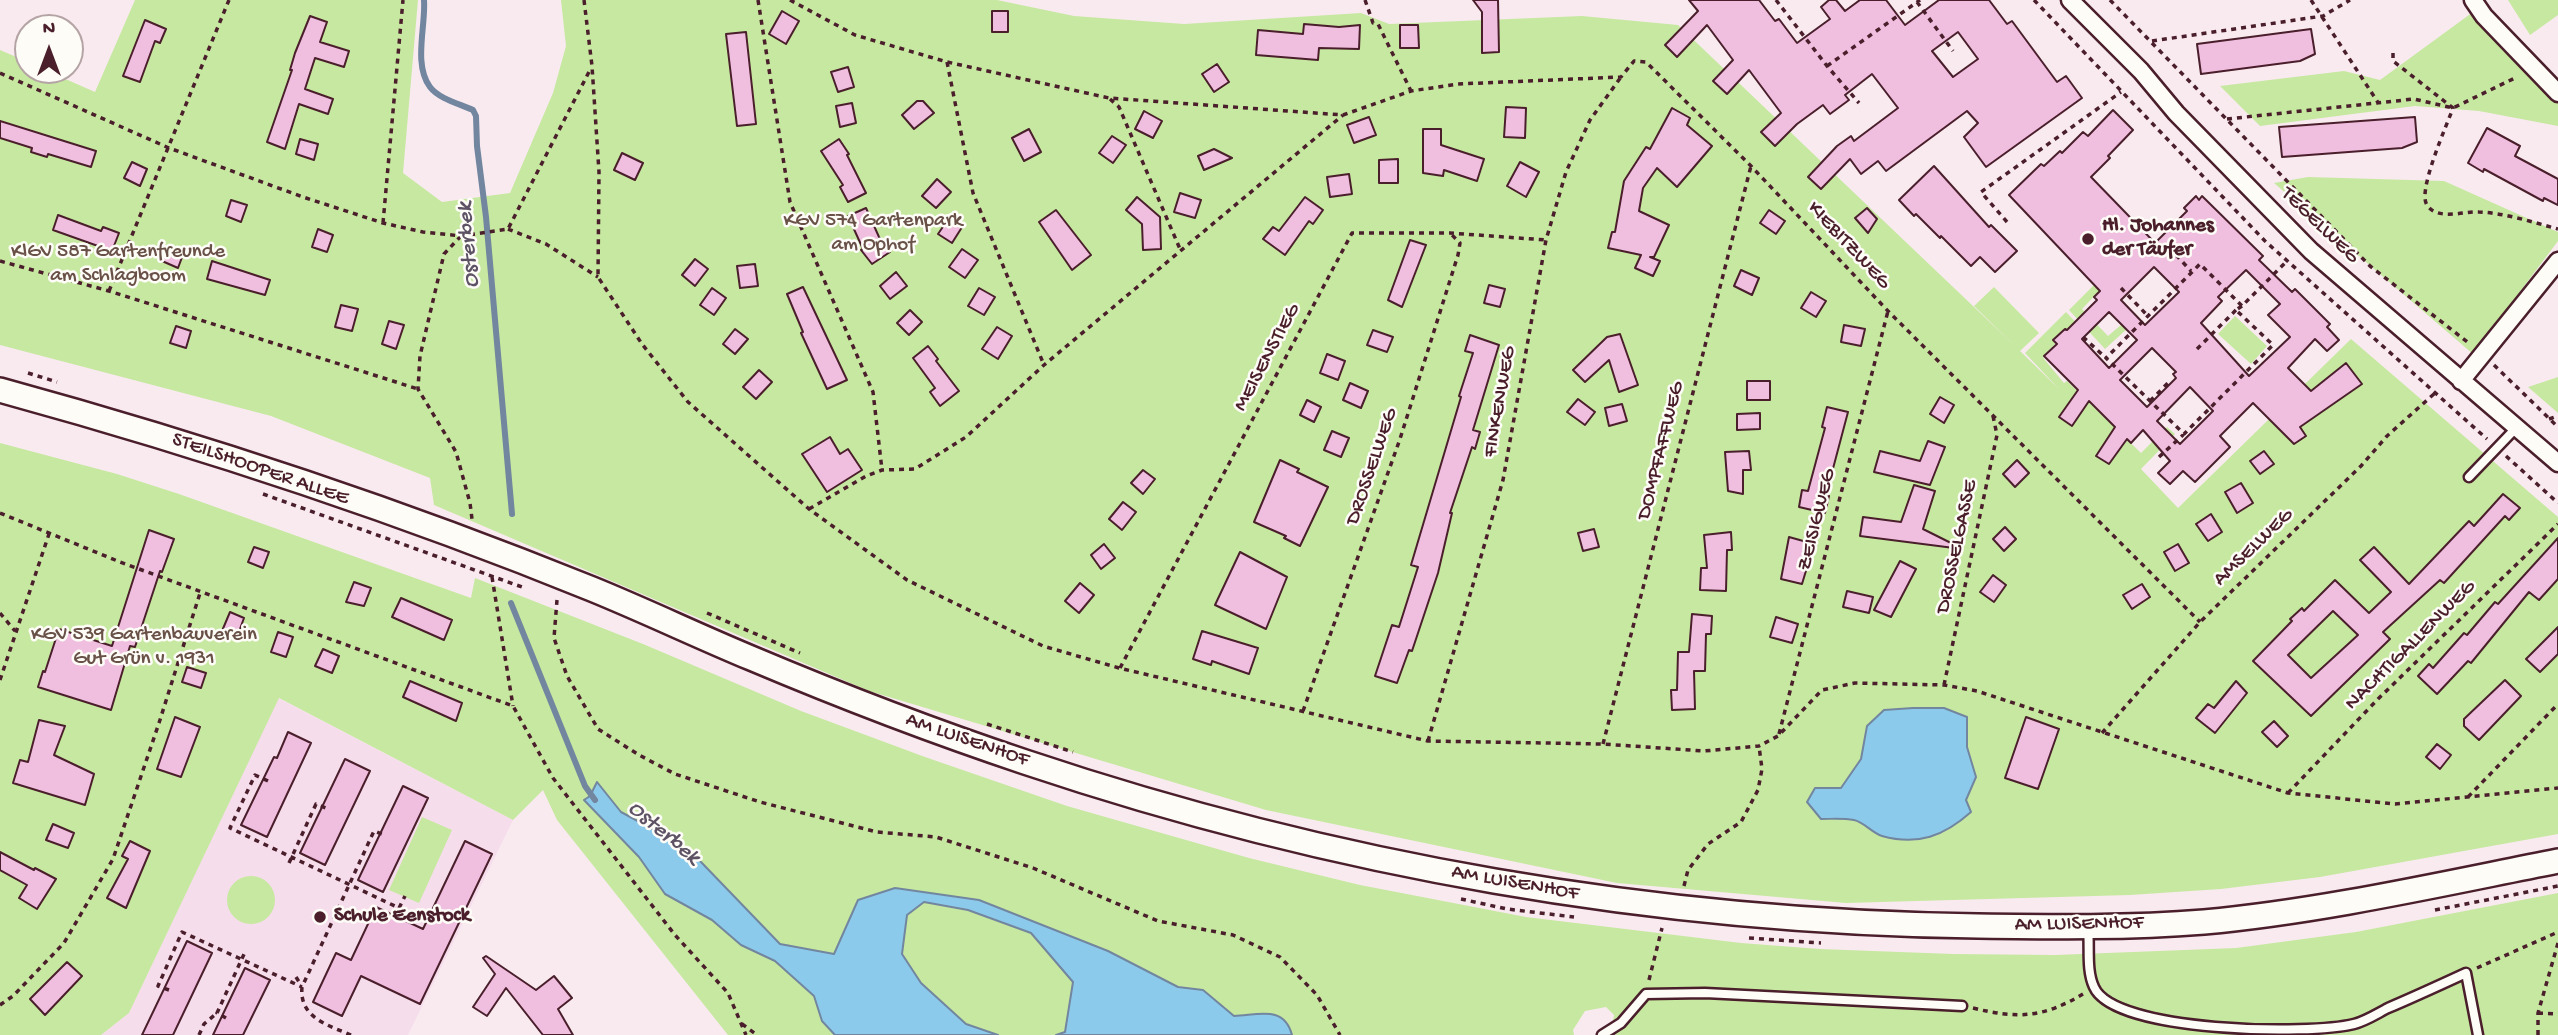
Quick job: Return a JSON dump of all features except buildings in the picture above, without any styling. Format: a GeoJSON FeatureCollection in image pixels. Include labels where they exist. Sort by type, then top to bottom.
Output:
{"type":"FeatureCollection","features":[{"type":"Feature","properties":{"kind":"main road","name":"STEILSHOOPER ALLEE"},"geometry":{"type":"LineString","coordinates":[[0,390],[242,463],[517,560]]}},
{"type":"Feature","properties":{"kind":"main road","name":"AM LUISENHOF"},"geometry":{"type":"LineString","coordinates":[[517,560],[598,591],[753,659],[941,733],[1031,764],[1154,802],[1337,850],[1453,874],[1582,896],[1780,918],[1908,925],[2088,928],[2200,922],[2300,911],[2558,861]]}},
{"type":"Feature","properties":{"kind":"street","name":"TEGELWEG"},"geometry":{"type":"LineString","coordinates":[[2070,0],[2311,251],[2558,463]]}},
{"type":"Feature","properties":{"kind":"street"},"geometry":{"type":"LineString","coordinates":[[2473,0],[2484,16],[2558,93]]}},
{"type":"Feature","properties":{"kind":"street"},"geometry":{"type":"LineString","coordinates":[[2461,381],[2558,261]]}},
{"type":"Feature","properties":{"kind":"lane"},"geometry":{"type":"LineString","coordinates":[[2469,477],[2516,428]]}},
{"type":"Feature","properties":{"kind":"lane"},"geometry":{"type":"LineString","coordinates":[[2088,928],[2089,967],[2094,988],[2111,1003],[2134,1015],[2184,1024],[2262,1030],[2355,1024],[2466,973],[2478,1035]]}},
{"type":"Feature","properties":{"kind":"lane"},"geometry":{"type":"LineString","coordinates":[[1602,1035],[1621,1023],[1646,993],[1705,993],[1962,1006]]}},
{"type":"Feature","properties":{"kind":"path"},"geometry":{"type":"LineString","coordinates":[[109,290],[229,0]]}},
{"type":"Feature","properties":{"kind":"path"},"geometry":{"type":"LineString","coordinates":[[383,223],[402,0]]}},
{"type":"Feature","properties":{"kind":"path"},"geometry":{"type":"LineString","coordinates":[[584,0],[592,66],[599,172],[597,278]]}},
{"type":"Feature","properties":{"kind":"path"},"geometry":{"type":"LineString","coordinates":[[758,0],[790,202],[873,392],[882,470]]}},
{"type":"Feature","properties":{"kind":"path"},"geometry":{"type":"LineString","coordinates":[[790,0],[855,35],[947,62],[1109,98],[1343,115]]}},
{"type":"Feature","properties":{"kind":"path"},"geometry":{"type":"LineString","coordinates":[[1365,0],[1373,23],[1378,24],[1411,91]]}},
{"type":"Feature","properties":{"kind":"path"},"geometry":{"type":"LineString","coordinates":[[1776,0],[1859,103]]}},
{"type":"Feature","properties":{"kind":"path"},"geometry":{"type":"LineString","coordinates":[[2110,0],[2370,266],[2482,354],[2558,427]]}},
{"type":"Feature","properties":{"kind":"path"},"geometry":{"type":"LineString","coordinates":[[2311,0],[2379,104]]}},
{"type":"Feature","properties":{"kind":"path"},"geometry":{"type":"LineString","coordinates":[[2152,41],[2323,16],[2350,0]]}},
{"type":"Feature","properties":{"kind":"path"},"geometry":{"type":"LineString","coordinates":[[1827,66],[1919,1],[1953,51]]}},
{"type":"Feature","properties":{"kind":"path"},"geometry":{"type":"LineString","coordinates":[[2393,53],[2393,61],[2453,108]]}},
{"type":"Feature","properties":{"kind":"path","name":"KIEBITZWEG"},"geometry":{"type":"LineString","coordinates":[[1343,115],[1411,91],[1458,84],[1620,77],[1634,61],[1646,62],[1751,166],[1888,312],[2200,622]]}},
{"type":"Feature","properties":{"kind":"path"},"geometry":{"type":"LineString","coordinates":[[947,62],[973,193],[1044,365]]}},
{"type":"Feature","properties":{"kind":"path"},"geometry":{"type":"LineString","coordinates":[[508,229],[592,66]]}},
{"type":"Feature","properties":{"kind":"path"},"geometry":{"type":"LineString","coordinates":[[2227,119],[2414,100],[2453,108],[2534,69]]}},
{"type":"Feature","properties":{"kind":"path"},"geometry":{"type":"LineString","coordinates":[[0,73],[169,148],[383,223],[422,232],[461,236],[508,229],[546,244],[597,278],[642,344],[688,402],[809,509],[907,580],[1043,646],[1119,668],[1428,741],[1603,744],[1704,751],[1759,746],[1778,736],[1822,690],[1855,683],[1944,685],[1977,691],[2288,793],[2395,804],[2558,788]]}},
{"type":"Feature","properties":{"kind":"path","name":"FINKENWEG"},"geometry":{"type":"LineString","coordinates":[[1428,741],[1503,481],[1546,240],[1566,172],[1585,130],[1620,77]]}},
{"type":"Feature","properties":{"kind":"path"},"geometry":{"type":"LineString","coordinates":[[2007,222],[1981,192],[2121,92]]}},
{"type":"Feature","properties":{"kind":"path"},"geometry":{"type":"LineString","coordinates":[[1109,98],[1119,107],[1180,249]]}},
{"type":"Feature","properties":{"kind":"path"},"geometry":{"type":"LineString","coordinates":[[2453,108],[2431,170],[2424,197],[2427,206],[2434,211],[2450,214],[2478,212],[2558,229]]}},
{"type":"Feature","properties":{"kind":"path"},"geometry":{"type":"LineString","coordinates":[[809,509],[866,476],[882,470],[915,469],[966,437],[1044,365],[1343,115]]}},
{"type":"Feature","properties":{"kind":"path","name":"DOMPFAFFWEG"},"geometry":{"type":"LineString","coordinates":[[1603,744],[1751,166]]}},
{"type":"Feature","properties":{"kind":"path","name":"MEISENSTIEG"},"geometry":{"type":"LineString","coordinates":[[1119,668],[1352,233],[1450,233],[1546,240]]}},
{"type":"Feature","properties":{"kind":"path","name":"DROSSELWEG"},"geometry":{"type":"LineString","coordinates":[[1303,711],[1401,439],[1454,268],[1460,243],[1450,233]]}},
{"type":"Feature","properties":{"kind":"path"},"geometry":{"type":"LineString","coordinates":[[461,236],[444,254],[420,356],[418,388],[456,452],[470,503],[472,521],[461,517]]}},
{"type":"Feature","properties":{"kind":"path"},"geometry":{"type":"LineString","coordinates":[[2176,255],[2191,271]]}},
{"type":"Feature","properties":{"kind":"path"},"geometry":{"type":"LineString","coordinates":[[2197,349],[2288,260]]}},
{"type":"Feature","properties":{"kind":"path"},"geometry":{"type":"LineString","coordinates":[[0,261],[109,290],[418,388]]}},
{"type":"Feature","properties":{"kind":"path"},"geometry":{"type":"LineString","coordinates":[[2106,358],[2200,264],[2242,306]]}},
{"type":"Feature","properties":{"kind":"path"},"geometry":{"type":"LineString","coordinates":[[2121,288],[2148,316]]}},
{"type":"Feature","properties":{"kind":"path"},"geometry":{"type":"LineString","coordinates":[[2159,457],[2273,345],[2236,310]]}},
{"type":"Feature","properties":{"kind":"path","name":"ZEISIGWEG"},"geometry":{"type":"LineString","coordinates":[[1778,736],[1888,312]]}},
{"type":"Feature","properties":{"kind":"path"},"geometry":{"type":"LineString","coordinates":[[2083,337],[2184,434]]}},
{"type":"Feature","properties":{"kind":"path"},"geometry":{"type":"LineString","coordinates":[[22,372],[69,385]]}},
{"type":"Feature","properties":{"kind":"path"},"geometry":{"type":"LineString","coordinates":[[2150,401],[2171,380]]}},
{"type":"Feature","properties":{"kind":"path","name":"AMSELWEG"},"geometry":{"type":"LineString","coordinates":[[2102,733],[2200,622],[2361,466],[2387,436],[2435,393]]}},
{"type":"Feature","properties":{"kind":"path","name":"DROSSELGASSE"},"geometry":{"type":"LineString","coordinates":[[1944,685],[1997,435],[1993,415]]}},
{"type":"Feature","properties":{"kind":"path"},"geometry":{"type":"LineString","coordinates":[[2549,419],[2558,415]]}},
{"type":"Feature","properties":{"kind":"path"},"geometry":{"type":"LineString","coordinates":[[262,493],[531,590]]}},
{"type":"Feature","properties":{"kind":"path"},"geometry":{"type":"LineString","coordinates":[[0,513],[49,534],[513,706]]}},
{"type":"Feature","properties":{"kind":"path","name":"NACHTIGALLENWEG"},"geometry":{"type":"LineString","coordinates":[[2288,793],[2378,699],[2558,524]]}},
{"type":"Feature","properties":{"kind":"path"},"geometry":{"type":"LineString","coordinates":[[0,680],[49,534]]}},
{"type":"Feature","properties":{"kind":"path"},"geometry":{"type":"LineString","coordinates":[[492,575],[513,706],[553,779],[675,935],[728,993],[746,1035]]}},
{"type":"Feature","properties":{"kind":"path"},"geometry":{"type":"LineString","coordinates":[[0,1005],[13,996],[64,943],[113,859],[201,590]]}},
{"type":"Feature","properties":{"kind":"path"},"geometry":{"type":"LineString","coordinates":[[569,604],[557,600],[554,638],[567,676],[598,729],[639,755],[675,774],[760,802],[877,832],[936,837],[1033,868],[1158,921],[1233,934],[1280,957],[1317,995],[1340,1035]]}},
{"type":"Feature","properties":{"kind":"path"},"geometry":{"type":"LineString","coordinates":[[705,612],[803,654]]}},
{"type":"Feature","properties":{"kind":"path"},"geometry":{"type":"LineString","coordinates":[[0,613],[15,631]]}},
{"type":"Feature","properties":{"kind":"path"},"geometry":{"type":"LineString","coordinates":[[2467,799],[2558,704]]}},
{"type":"Feature","properties":{"kind":"path"},"geometry":{"type":"LineString","coordinates":[[978,721],[1082,755]]}},
{"type":"Feature","properties":{"kind":"path"},"geometry":{"type":"LineString","coordinates":[[1683,889],[1688,870],[1708,844],[1741,822],[1747,811],[1758,790],[1762,769],[1759,746]]}},
{"type":"Feature","properties":{"kind":"path"},"geometry":{"type":"LineString","coordinates":[[268,781],[256,775],[230,828],[399,908],[405,897]]}},
{"type":"Feature","properties":{"kind":"path"},"geometry":{"type":"LineString","coordinates":[[289,863],[316,804],[326,808]]}},
{"type":"Feature","properties":{"kind":"path"},"geometry":{"type":"LineString","coordinates":[[351,1035],[311,1016],[301,1001],[302,987],[374,831],[384,835]]}},
{"type":"Feature","properties":{"kind":"path"},"geometry":{"type":"LineString","coordinates":[[339,887],[349,884]]}},
{"type":"Feature","properties":{"kind":"path"},"geometry":{"type":"LineString","coordinates":[[2433,910],[2558,886]]}},
{"type":"Feature","properties":{"kind":"path"},"geometry":{"type":"LineString","coordinates":[[1455,897],[1507,909],[1584,918]]}},
{"type":"Feature","properties":{"kind":"path"},"geometry":{"type":"LineString","coordinates":[[1646,993],[1661,928],[1674,929]]}},
{"type":"Feature","properties":{"kind":"path"},"geometry":{"type":"LineString","coordinates":[[169,990],[158,986],[182,932],[302,987]]}},
{"type":"Feature","properties":{"kind":"path"},"geometry":{"type":"LineString","coordinates":[[2466,973],[2558,932]]}},
{"type":"Feature","properties":{"kind":"path"},"geometry":{"type":"LineString","coordinates":[[1739,937],[1833,944]]}},
{"type":"Feature","properties":{"kind":"path"},"geometry":{"type":"LineString","coordinates":[[2538,1035],[2538,1013],[2558,943]]}},
{"type":"Feature","properties":{"kind":"path"},"geometry":{"type":"LineString","coordinates":[[199,1035],[204,1024],[217,1013],[245,952]]}},
{"type":"Feature","properties":{"kind":"path"},"geometry":{"type":"LineString","coordinates":[[296,977],[302,987]]}},
{"type":"Feature","properties":{"kind":"path"},"geometry":{"type":"LineString","coordinates":[[1962,1006],[2006,1016],[2026,1016],[2075,999],[2094,988]]}},
{"type":"Feature","properties":{"kind":"path"},"geometry":{"type":"LineString","coordinates":[[217,1013],[226,1017]]}},
{"type":"Feature","properties":{"kind":"path"},"geometry":{"type":"LineString","coordinates":[[2538,1013],[2558,1014]]}},
{"type":"Feature","properties":{"kind":"path"},"geometry":{"type":"LineString","coordinates":[[740,1022],[757,1035]]}},
{"type":"Feature","properties":{"kind":"shaded area","name":"Schule Eenstock"},"geometry":{"type":"Polygon","coordinates":[[[278,698],[513,820],[408,1035],[101,1035],[129,1013],[278,698]]]}},
{"type":"Feature","properties":{"kind":"green space"},"geometry":{"type":"Polygon","coordinates":[[[135,0],[418,0],[403,173],[442,202],[510,193],[553,93],[566,46],[561,0],[997,0],[1074,16],[1184,24],[1361,13],[1389,24],[1582,16],[1678,25],[2016,347],[1974,306],[1994,287],[2039,333],[2020,351],[2059,389],[2025,353],[2066,312],[2085,332],[2065,329],[2053,340],[2055,344],[2043,356],[2044,359],[2064,383],[2067,381],[2141,453],[2167,427],[2175,434],[2141,469],[2178,508],[2351,339],[2558,517],[2558,834],[2320,877],[2221,889],[2130,895],[1846,903],[1617,883],[1266,810],[869,691],[434,505],[430,478],[271,416],[0,345],[0,50],[14,56],[14,84],[77,84],[95,92],[135,0]]]}},
{"type":"Feature","properties":{"kind":"green space"},"geometry":{"type":"Polygon","coordinates":[[[2508,0],[2558,0],[2558,15],[2530,35],[2508,0]]]}},
{"type":"Feature","properties":{"kind":"green space"},"geometry":{"type":"Polygon","coordinates":[[[2473,12],[2558,101],[2558,126],[2479,111],[2415,106],[2260,126],[2220,86],[2344,71],[2380,80],[2473,12]]]}},
{"type":"Feature","properties":{"kind":"green space"},"geometry":{"type":"Polygon","coordinates":[[[2308,177],[2444,181],[2558,232],[2558,241],[2473,354],[2274,183],[2308,177]]]}},
{"type":"Feature","properties":{"kind":"green space"},"geometry":{"type":"Polygon","coordinates":[[[2102,277],[2107,283],[2082,309],[2108,336],[2135,313],[2139,318],[2105,349],[2069,310],[2102,277]]]}},
{"type":"Feature","properties":{"kind":"green space"},"geometry":{"type":"Polygon","coordinates":[[[2235,316],[2267,346],[2251,364],[2218,334],[2235,316]]]}},
{"type":"Feature","properties":{"kind":"green space"},"geometry":{"type":"Polygon","coordinates":[[[2558,377],[2558,413],[2528,387],[2558,377]]]}},
{"type":"Feature","properties":{"kind":"green space","name":"KGV 539 Gartenbauverein Gut Grün v. 1931"},"geometry":{"type":"Polygon","coordinates":[[[0,443],[117,474],[179,494],[471,598],[475,578],[643,644],[801,711],[1067,806],[1249,858],[1360,885],[1526,917],[1741,943],[1820,949],[2055,955],[2236,948],[2356,932],[2558,893],[2558,1035],[1611,1035],[1614,1015],[1606,1007],[1585,1011],[1573,1030],[1574,1035],[728,1035],[557,820],[543,790],[513,820],[279,698],[129,1013],[101,1035],[0,1035],[0,443]]]}},
{"type":"Feature","properties":{"kind":"green space"},"geometry":{"type":"Polygon","coordinates":[[[422,817],[452,830],[419,903],[389,890],[422,817]]]}},
{"type":"Feature","properties":{"kind":"green space"},"geometry":{"type":"Polygon","coordinates":[[[251,876],[268,883],[275,900],[268,917],[251,924],[234,917],[227,900],[234,883],[251,876]]]}},
{"type":"Feature","properties":{"kind":"water"},"geometry":{"type":"Polygon","coordinates":[[[1944,708],[1967,717],[1967,747],[1976,777],[1966,800],[1971,812],[1940,833],[1907,840],[1882,836],[1854,820],[1821,819],[1807,802],[1815,788],[1841,788],[1861,759],[1867,726],[1884,710],[1944,708]]]}},
{"type":"Feature","properties":{"kind":"water"},"geometry":{"type":"Polygon","coordinates":[[[597,782],[621,812],[660,833],[701,862],[780,944],[834,954],[858,900],[895,888],[979,900],[1108,951],[1178,987],[1203,990],[1234,1016],[1277,1016],[1283,1019],[1292,1035],[1056,1035],[1065,1032],[1073,982],[1031,933],[968,910],[924,902],[907,915],[902,954],[921,983],[966,1024],[998,1035],[835,1035],[822,1021],[814,996],[775,961],[741,945],[712,920],[665,894],[639,857],[584,800],[590,796],[597,782]]]}},
{"type":"Feature","properties":{"kind":"waterway","name":"Osterbek"},"geometry":{"type":"LineString","coordinates":[[424,0],[421,56],[425,78],[439,95],[473,110],[476,116],[512,514]]}},
{"type":"Feature","properties":{"kind":"waterway","name":"Osterbek"},"geometry":{"type":"LineString","coordinates":[[511,603],[585,786],[595,800]]}},
{"type":"Feature","properties":{"kind":"place","name":"Hl. Johannes der Täufer"},"geometry":{"type":"Point","coordinates":[2088,239]}},
{"type":"Feature","properties":{"kind":"place","name":"Schule Eenstock"},"geometry":{"type":"Point","coordinates":[320,917]}},
{"type":"Feature","properties":{"kind":"park label","name":"KGV 574 Gartenpark am Ophof"},"geometry":{"type":"Point","coordinates":[873,234]}},
{"type":"Feature","properties":{"kind":"park label","name":"KlGV 587 Gartenfreunde am Schlagboom"},"geometry":{"type":"Point","coordinates":[118,265]}}]}
